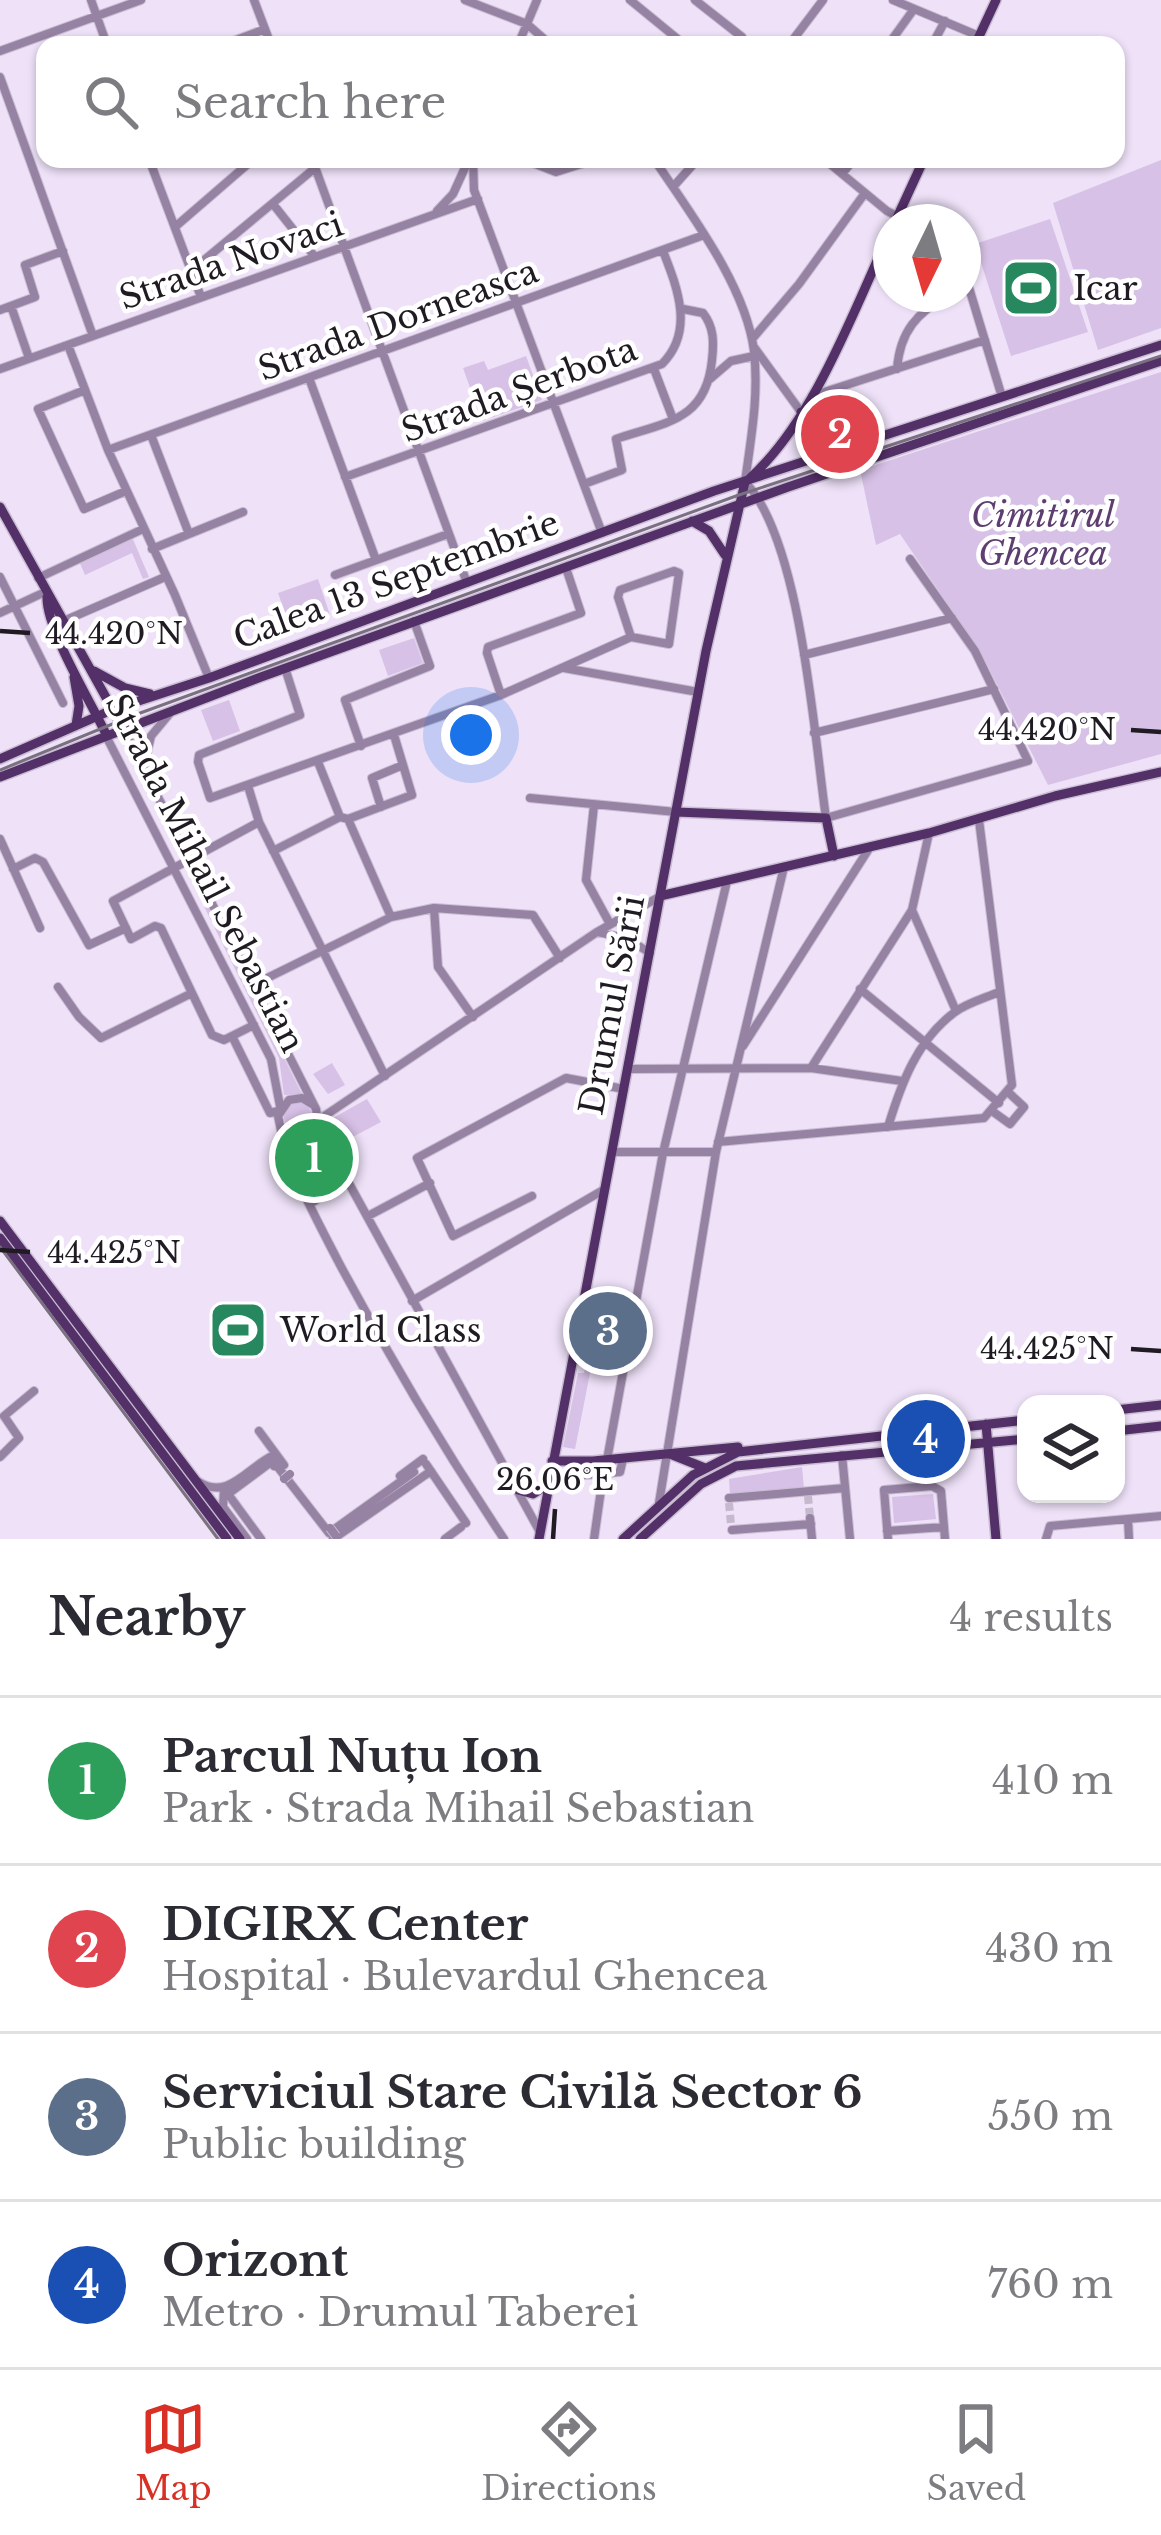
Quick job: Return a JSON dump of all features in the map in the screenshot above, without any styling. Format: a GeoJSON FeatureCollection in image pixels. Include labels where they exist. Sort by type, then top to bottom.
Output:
{"type":"FeatureCollection","features":[{"type":"Feature","properties":{"kind":"main road"},"geometry":{"type":"LineString","coordinates":[[979,36],[995,0]]}},
{"type":"Feature","properties":{"kind":"main road"},"geometry":{"type":"LineString","coordinates":[[903,204],[920,168]]}},
{"type":"Feature","properties":{"kind":"main road"},"geometry":{"type":"LineString","coordinates":[[745,482],[767,463],[811,396],[873,267]]}},
{"type":"Feature","properties":{"kind":"main road","name":"Calea 13 Septembrie"},"geometry":{"type":"LineString","coordinates":[[0,759],[114,709],[745,482],[1161,345]]}},
{"type":"Feature","properties":{"kind":"main road"},"geometry":{"type":"LineString","coordinates":[[1111,361],[1116,376]]}},
{"type":"Feature","properties":{"kind":"main road","name":"Calea 13 Septembrie"},"geometry":{"type":"LineString","coordinates":[[0,777],[692,521],[1161,361]]}},
{"type":"Feature","properties":{"kind":"main road"},"geometry":{"type":"LineString","coordinates":[[801,412],[814,447],[832,454]]}},
{"type":"Feature","properties":{"kind":"main road","name":"Drumul Sării"},"geometry":{"type":"LineString","coordinates":[[540,1536],[698,692],[745,482]]}},
{"type":"Feature","properties":{"kind":"main road","name":"Strada Mihail Sebastian"},"geometry":{"type":"LineString","coordinates":[[0,507],[46,595],[47,609],[71,666],[106,734]]}},
{"type":"Feature","properties":{"kind":"main road"},"geometry":{"type":"LineString","coordinates":[[692,521],[709,531],[726,556]]}},
{"type":"Feature","properties":{"kind":"main road","name":"Strada Mihail Sebastian"},"geometry":{"type":"LineString","coordinates":[[46,595],[58,604],[124,728]]}},
{"type":"Feature","properties":{"kind":"main road"},"geometry":{"type":"LineString","coordinates":[[71,666],[79,706],[76,725]]}},
{"type":"Feature","properties":{"kind":"main road"},"geometry":{"type":"LineString","coordinates":[[88,666],[130,690],[155,695]]}},
{"type":"Feature","properties":{"kind":"main road"},"geometry":{"type":"LineString","coordinates":[[660,896],[1161,772]]}},
{"type":"Feature","properties":{"kind":"main road"},"geometry":{"type":"LineString","coordinates":[[676,812],[826,818],[834,856]]}},
{"type":"Feature","properties":{"kind":"main road"},"geometry":{"type":"LineString","coordinates":[[0,1221],[227,1539]]}},
{"type":"Feature","properties":{"kind":"main road"},"geometry":{"type":"LineString","coordinates":[[0,1238],[243,1539]]}},
{"type":"Feature","properties":{"kind":"main road"},"geometry":{"type":"LineString","coordinates":[[1125,1409],[1161,1405]]}},
{"type":"Feature","properties":{"kind":"main road"},"geometry":{"type":"LineString","coordinates":[[552,1461],[665,1457],[1017,1421]]}},
{"type":"Feature","properties":{"kind":"main road"},"geometry":{"type":"LineString","coordinates":[[986,1424],[996,1539]]}},
{"type":"Feature","properties":{"kind":"main road"},"geometry":{"type":"LineString","coordinates":[[1125,1430],[1161,1426]]}},
{"type":"Feature","properties":{"kind":"main road"},"geometry":{"type":"LineString","coordinates":[[858,1437],[860,1453]]}},
{"type":"Feature","properties":{"kind":"main road"},"geometry":{"type":"LineString","coordinates":[[640,1539],[721,1473],[760,1462],[1017,1440]]}},
{"type":"Feature","properties":{"kind":"main road"},"geometry":{"type":"LineString","coordinates":[[623,1539],[704,1467],[738,1452],[786,1444]]}},
{"type":"Feature","properties":{"kind":"main road"},"geometry":{"type":"LineString","coordinates":[[665,1457],[721,1473]]}},
{"type":"Feature","properties":{"kind":"main road"},"geometry":{"type":"LineString","coordinates":[[518,1490],[536,1493],[548,1481]]}},
{"type":"Feature","properties":{"kind":"street"},"geometry":{"type":"LineString","coordinates":[[91,0],[103,36]]}},
{"type":"Feature","properties":{"kind":"street"},"geometry":{"type":"LineString","coordinates":[[41,36],[141,0]]}},
{"type":"Feature","properties":{"kind":"street"},"geometry":{"type":"LineString","coordinates":[[254,0],[268,36]]}},
{"type":"Feature","properties":{"kind":"street"},"geometry":{"type":"LineString","coordinates":[[465,0],[527,24],[541,36]]}},
{"type":"Feature","properties":{"kind":"street"},"geometry":{"type":"LineString","coordinates":[[522,36],[536,0]]}},
{"type":"Feature","properties":{"kind":"street"},"geometry":{"type":"LineString","coordinates":[[630,0],[674,36]]}},
{"type":"Feature","properties":{"kind":"street"},"geometry":{"type":"LineString","coordinates":[[695,0],[740,36]]}},
{"type":"Feature","properties":{"kind":"street"},"geometry":{"type":"LineString","coordinates":[[796,36],[823,0]]}},
{"type":"Feature","properties":{"kind":"street"},"geometry":{"type":"LineString","coordinates":[[893,0],[970,36]]}},
{"type":"Feature","properties":{"kind":"street"},"geometry":{"type":"LineString","coordinates":[[894,36],[914,9]]}},
{"type":"Feature","properties":{"kind":"street"},"geometry":{"type":"LineString","coordinates":[[937,36],[945,21]]}},
{"type":"Feature","properties":{"kind":"street"},"geometry":{"type":"LineString","coordinates":[[247,36],[265,29]]}},
{"type":"Feature","properties":{"kind":"street"},"geometry":{"type":"LineString","coordinates":[[0,51],[36,38]]}},
{"type":"Feature","properties":{"kind":"street"},"geometry":{"type":"LineString","coordinates":[[0,77],[93,336]]}},
{"type":"Feature","properties":{"kind":"street"},"geometry":{"type":"LineString","coordinates":[[152,168],[201,297]]}},
{"type":"Feature","properties":{"kind":"street"},"geometry":{"type":"LineString","coordinates":[[175,227],[243,168]]}},
{"type":"Feature","properties":{"kind":"street"},"geometry":{"type":"LineString","coordinates":[[191,271],[310,168]]}},
{"type":"Feature","properties":{"kind":"street"},"geometry":{"type":"LineString","coordinates":[[315,168],[467,583]]}},
{"type":"Feature","properties":{"kind":"street"},"geometry":{"type":"LineString","coordinates":[[432,216],[453,194],[466,168]]}},
{"type":"Feature","properties":{"kind":"street"},"geometry":{"type":"LineString","coordinates":[[471,168],[478,199],[602,533]]}},
{"type":"Feature","properties":{"kind":"street"},"geometry":{"type":"LineString","coordinates":[[660,168],[704,235],[744,311],[753,347],[756,407],[745,482],[760,497],[795,599],[826,818],[1028,761],[994,688],[910,559]]}},
{"type":"Feature","properties":{"kind":"street"},"geometry":{"type":"LineString","coordinates":[[673,187],[690,168]]}},
{"type":"Feature","properties":{"kind":"street"},"geometry":{"type":"LineString","coordinates":[[835,168],[876,204]]}},
{"type":"Feature","properties":{"kind":"street"},"geometry":{"type":"LineString","coordinates":[[842,174],[847,168]]}},
{"type":"Feature","properties":{"kind":"street"},"geometry":{"type":"LineString","coordinates":[[708,381],[753,347],[865,193]]}},
{"type":"Feature","properties":{"kind":"street","name":"Strada Novaci"},"geometry":{"type":"LineString","coordinates":[[0,369],[478,199]]}},
{"type":"Feature","properties":{"kind":"street"},"geometry":{"type":"LineString","coordinates":[[273,204],[315,257]]}},
{"type":"Feature","properties":{"kind":"street","name":"Strada Dorneasca"},"geometry":{"type":"LineString","coordinates":[[108,450],[704,235]]}},
{"type":"Feature","properties":{"kind":"street"},"geometry":{"type":"LineString","coordinates":[[0,310],[35,297],[25,265],[63,250]]}},
{"type":"Feature","properties":{"kind":"street"},"geometry":{"type":"LineString","coordinates":[[584,484],[622,470],[616,440],[696,408],[708,381],[713,356],[710,322],[698,310],[683,309],[663,251]]}},
{"type":"Feature","properties":{"kind":"street"},"geometry":{"type":"LineString","coordinates":[[11,306],[29,358]]}},
{"type":"Feature","properties":{"kind":"street","name":"Strada Șerbota"},"geometry":{"type":"LineString","coordinates":[[345,477],[654,369],[673,350],[683,309]]}},
{"type":"Feature","properties":{"kind":"street"},"geometry":{"type":"LineString","coordinates":[[897,369],[901,342],[923,312]]}},
{"type":"Feature","properties":{"kind":"street"},"geometry":{"type":"LineString","coordinates":[[975,312],[1002,397]]}},
{"type":"Feature","properties":{"kind":"street"},"geometry":{"type":"LineString","coordinates":[[811,396],[985,340]]}},
{"type":"Feature","properties":{"kind":"street"},"geometry":{"type":"LineString","coordinates":[[68,345],[108,450],[209,678]]}},
{"type":"Feature","properties":{"kind":"street"},"geometry":{"type":"LineString","coordinates":[[753,347],[801,412]]}},
{"type":"Feature","properties":{"kind":"street"},"geometry":{"type":"LineString","coordinates":[[654,369],[673,419]]}},
{"type":"Feature","properties":{"kind":"street"},"geometry":{"type":"LineString","coordinates":[[309,377],[376,560]]}},
{"type":"Feature","properties":{"kind":"street"},"geometry":{"type":"LineString","coordinates":[[85,390],[38,409],[83,509],[126,491]]}},
{"type":"Feature","properties":{"kind":"street"},"geometry":{"type":"LineString","coordinates":[[151,434],[189,534]]}},
{"type":"Feature","properties":{"kind":"street"},"geometry":{"type":"LineString","coordinates":[[152,549],[243,512]]}},
{"type":"Feature","properties":{"kind":"street"},"geometry":{"type":"LineString","coordinates":[[38,578],[143,530]]}},
{"type":"Feature","properties":{"kind":"street"},"geometry":{"type":"LineString","coordinates":[[335,574],[448,534]]}},
{"type":"Feature","properties":{"kind":"street"},"geometry":{"type":"LineString","coordinates":[[501,695],[488,647],[581,613],[566,568]]}},
{"type":"Feature","properties":{"kind":"street"},"geometry":{"type":"LineString","coordinates":[[285,668],[300,710],[297,719],[198,759],[210,798],[501,695],[631,637],[669,644],[677,572],[620,590],[631,637]]}},
{"type":"Feature","properties":{"kind":"street","name":"Strada Mihail Sebastian"},"geometry":{"type":"LineString","coordinates":[[0,577],[63,703]]}},
{"type":"Feature","properties":{"kind":"street"},"geometry":{"type":"LineString","coordinates":[[65,620],[165,577]]}},
{"type":"Feature","properties":{"kind":"street"},"geometry":{"type":"LineString","coordinates":[[0,613],[46,595]]}},
{"type":"Feature","properties":{"kind":"street"},"geometry":{"type":"LineString","coordinates":[[804,655],[952,618]]}},
{"type":"Feature","properties":{"kind":"street"},"geometry":{"type":"LineString","coordinates":[[361,746],[345,700],[430,667],[414,621]]}},
{"type":"Feature","properties":{"kind":"street"},"geometry":{"type":"LineString","coordinates":[[562,667],[698,692]]}},
{"type":"Feature","properties":{"kind":"street"},"geometry":{"type":"LineString","coordinates":[[814,733],[994,688]]}},
{"type":"Feature","properties":{"kind":"street","name":"Strada Mihail Sebastian"},"geometry":{"type":"LineString","coordinates":[[144,767],[151,736],[171,712]]}},
{"type":"Feature","properties":{"kind":"street","name":"Strada Mihail Sebastian"},"geometry":{"type":"LineString","coordinates":[[124,728],[314,1107]]}},
{"type":"Feature","properties":{"kind":"street","name":"Strada Mihail Sebastian"},"geometry":{"type":"LineString","coordinates":[[106,734],[277,1072],[280,1110]]}},
{"type":"Feature","properties":{"kind":"street"},"geometry":{"type":"LineString","coordinates":[[273,851],[344,818],[412,795],[394,735]]}},
{"type":"Feature","properties":{"kind":"street"},"geometry":{"type":"LineString","coordinates":[[318,761],[391,917]]}},
{"type":"Feature","properties":{"kind":"street"},"geometry":{"type":"LineString","coordinates":[[381,807],[371,778],[403,765]]}},
{"type":"Feature","properties":{"kind":"street"},"geometry":{"type":"LineString","coordinates":[[248,786],[259,822],[386,1076]]}},
{"type":"Feature","properties":{"kind":"street"},"geometry":{"type":"LineString","coordinates":[[530,798],[676,812]]}},
{"type":"Feature","properties":{"kind":"street"},"geometry":{"type":"LineString","coordinates":[[595,805],[586,880],[610,924]]}},
{"type":"Feature","properties":{"kind":"street"},"geometry":{"type":"LineString","coordinates":[[612,1152],[663,1153],[984,1118],[1012,1085],[979,820]]}},
{"type":"Feature","properties":{"kind":"street"},"geometry":{"type":"LineString","coordinates":[[254,1024],[224,1040],[212,1035],[161,928],[155,926],[131,939],[112,901],[259,822]]}},
{"type":"Feature","properties":{"kind":"street"},"geometry":{"type":"LineString","coordinates":[[812,1069],[912,910],[929,833]]}},
{"type":"Feature","properties":{"kind":"street"},"geometry":{"type":"LineString","coordinates":[[0,839],[40,928]]}},
{"type":"Feature","properties":{"kind":"street"},"geometry":{"type":"LineString","coordinates":[[742,1047],[870,847]]}},
{"type":"Feature","properties":{"kind":"street"},"geometry":{"type":"LineString","coordinates":[[14,869],[40,859],[89,945],[126,928]]}},
{"type":"Feature","properties":{"kind":"street"},"geometry":{"type":"LineString","coordinates":[[659,1503],[717,1147],[784,867]]}},
{"type":"Feature","properties":{"kind":"street"},"geometry":{"type":"LineString","coordinates":[[607,1460],[663,1153],[727,881]]}},
{"type":"Feature","properties":{"kind":"street"},"geometry":{"type":"LineString","coordinates":[[280,1124],[288,1134],[311,1132],[316,1122],[597,932],[660,896]]}},
{"type":"Feature","properties":{"kind":"street"},"geometry":{"type":"LineString","coordinates":[[432,908],[438,967],[473,1017]]}},
{"type":"Feature","properties":{"kind":"street"},"geometry":{"type":"LineString","coordinates":[[255,984],[391,917],[432,908],[533,915],[561,958]]}},
{"type":"Feature","properties":{"kind":"street"},"geometry":{"type":"LineString","coordinates":[[912,910],[956,1011]]}},
{"type":"Feature","properties":{"kind":"street"},"geometry":{"type":"LineString","coordinates":[[597,932],[628,939],[650,952]]}},
{"type":"Feature","properties":{"kind":"street"},"geometry":{"type":"LineString","coordinates":[[58,987],[101,1038],[192,993]]}},
{"type":"Feature","properties":{"kind":"street"},"geometry":{"type":"LineString","coordinates":[[860,989],[926,1041],[1010,1124],[1024,1107],[1008,1092]]}},
{"type":"Feature","properties":{"kind":"street"},"geometry":{"type":"LineString","coordinates":[[888,1127],[902,1081],[926,1041],[956,1011],[1000,992]]}},
{"type":"Feature","properties":{"kind":"street"},"geometry":{"type":"LineString","coordinates":[[232,1036],[270,1113],[295,1098],[330,1113]]}},
{"type":"Feature","properties":{"kind":"street"},"geometry":{"type":"LineString","coordinates":[[628,1069],[812,1069],[902,1081]]}},
{"type":"Feature","properties":{"kind":"street"},"geometry":{"type":"LineString","coordinates":[[532,1196],[453,1236],[417,1159],[566,1078],[624,1089]]}},
{"type":"Feature","properties":{"kind":"street"},"geometry":{"type":"LineString","coordinates":[[314,1107],[316,1122],[540,1536]]}},
{"type":"Feature","properties":{"kind":"street"},"geometry":{"type":"LineString","coordinates":[[280,1110],[280,1124],[310,1204],[380,1340],[499,1537]]}},
{"type":"Feature","properties":{"kind":"street"},"geometry":{"type":"LineString","coordinates":[[310,1204],[348,1178]]}},
{"type":"Feature","properties":{"kind":"street"},"geometry":{"type":"LineString","coordinates":[[368,1216],[430,1183]]}},
{"type":"Feature","properties":{"kind":"street"},"geometry":{"type":"LineString","coordinates":[[412,1301],[604,1190]]}},
{"type":"Feature","properties":{"kind":"street"},"geometry":{"type":"LineString","coordinates":[[0,1456],[19,1438],[4,1416],[34,1391]]}},
{"type":"Feature","properties":{"kind":"street"},"geometry":{"type":"LineString","coordinates":[[259,1431],[332,1535],[426,1465],[464,1525],[445,1539]]}},
{"type":"Feature","properties":{"kind":"street"},"geometry":{"type":"LineString","coordinates":[[842,1455],[850,1539]]}},
{"type":"Feature","properties":{"kind":"street"},"geometry":{"type":"LineString","coordinates":[[198,1481],[224,1489],[270,1457],[329,1533],[415,1472]]}},
{"type":"Feature","properties":{"kind":"street"},"geometry":{"type":"LineString","coordinates":[[582,1462],[585,1475],[603,1476],[620,1472],[623,1459]]}},
{"type":"Feature","properties":{"kind":"street"},"geometry":{"type":"LineString","coordinates":[[261,1539],[229,1494],[271,1462],[287,1476]]}},
{"type":"Feature","properties":{"kind":"street"},"geometry":{"type":"LineString","coordinates":[[721,1473],[729,1500],[845,1488]]}},
{"type":"Feature","properties":{"kind":"street"},"geometry":{"type":"LineString","coordinates":[[594,1539],[603,1476]]}},
{"type":"Feature","properties":{"kind":"street"},"geometry":{"type":"LineString","coordinates":[[944,1527],[888,1535],[884,1490],[932,1486],[941,1492],[946,1539]]}},
{"type":"Feature","properties":{"kind":"street"},"geometry":{"type":"LineString","coordinates":[[224,1489],[223,1507],[243,1539]]}},
{"type":"Feature","properties":{"kind":"street"},"geometry":{"type":"LineString","coordinates":[[1046,1539],[1050,1526],[1161,1516]]}},
{"type":"Feature","properties":{"kind":"street"},"geometry":{"type":"LineString","coordinates":[[1128,1519],[1130,1539]]}},
{"type":"Feature","properties":{"kind":"street"},"geometry":{"type":"LineString","coordinates":[[732,1531],[810,1521],[812,1539]]}},
{"type":"Feature","properties":{"kind":"green space"},"geometry":{"type":"Polygon","coordinates":[[[1161,160],[1161,328],[1098,350],[1053,203],[1161,160]]]}},
{"type":"Feature","properties":{"kind":"green space","name":"Icar"},"geometry":{"type":"Polygon","coordinates":[[[1050,219],[1088,332],[1011,356],[981,263],[981,242],[1050,219]]]}},
{"type":"Feature","properties":{"kind":"green space"},"geometry":{"type":"Polygon","coordinates":[[[526,356],[542,400],[482,421],[463,368],[484,361],[488,370],[526,356]]]}},
{"type":"Feature","properties":{"kind":"green space","name":"Cimitirul Ghencea"},"geometry":{"type":"Polygon","coordinates":[[[1161,372],[1161,754],[1048,785],[981,653],[900,534],[876,545],[860,470],[1161,372]]]}},
{"type":"Feature","properties":{"kind":"green space"},"geometry":{"type":"Polygon","coordinates":[[[132,537],[149,577],[143,579],[132,553],[85,575],[79,561],[132,537]]]}},
{"type":"Feature","properties":{"kind":"green space"},"geometry":{"type":"Polygon","coordinates":[[[318,579],[330,615],[291,629],[278,593],[318,579]]]}},
{"type":"Feature","properties":{"kind":"green space"},"geometry":{"type":"Polygon","coordinates":[[[414,638],[423,663],[388,676],[379,650],[414,638]]]}},
{"type":"Feature","properties":{"kind":"green space"},"geometry":{"type":"Polygon","coordinates":[[[229,700],[240,731],[213,741],[201,710],[229,700]]]}},
{"type":"Feature","properties":{"kind":"green space"},"geometry":{"type":"Polygon","coordinates":[[[187,872],[192,873],[302,1094],[284,1095],[279,1058],[187,872]]]}},
{"type":"Feature","properties":{"kind":"green space"},"geometry":{"type":"Polygon","coordinates":[[[332,1063],[345,1085],[328,1094],[313,1074],[332,1063]]]}},
{"type":"Feature","properties":{"kind":"green space"},"geometry":{"type":"Polygon","coordinates":[[[367,1099],[381,1122],[347,1140],[333,1118],[367,1099]]]}},
{"type":"Feature","properties":{"kind":"green space"},"geometry":{"type":"Polygon","coordinates":[[[298,1103],[308,1107],[312,1117],[308,1127],[298,1131],[288,1127],[284,1117],[288,1107],[298,1103]]]}},
{"type":"Feature","properties":{"kind":"green space"},"geometry":{"type":"Polygon","coordinates":[[[321,1141],[334,1167],[309,1183],[295,1150],[299,1143],[321,1141]]]}},
{"type":"Feature","properties":{"kind":"green space"},"geometry":{"type":"Polygon","coordinates":[[[584,1336],[597,1338],[575,1449],[563,1447],[578,1373],[584,1373],[586,1365],[580,1363],[584,1336]]]}},
{"type":"Feature","properties":{"kind":"green space"},"geometry":{"type":"Polygon","coordinates":[[[802,1467],[804,1489],[730,1495],[729,1479],[802,1467]]]}},
{"type":"Feature","properties":{"kind":"green space"},"geometry":{"type":"Polygon","coordinates":[[[933,1494],[936,1519],[894,1523],[892,1497],[933,1494]]]}},
{"type":"Feature","properties":{"kind":"tunnel"},"geometry":{"type":"LineString","coordinates":[[808,1496],[810,1518]]}},
{"type":"Feature","properties":{"kind":"tunnel"},"geometry":{"type":"LineString","coordinates":[[729,1503],[731,1525]]}},
{"type":"Feature","properties":{"kind":"tram line"},"geometry":{"type":"LineString","coordinates":[[0,770],[132,716],[736,496],[1161,356]]}},
{"type":"Feature","properties":{"kind":"tram line"},"geometry":{"type":"LineString","coordinates":[[0,1247],[218,1539]]}},
{"type":"Feature","properties":{"kind":"place","name":"Icar"},"geometry":{"type":"Point","coordinates":[1031,288]}},
{"type":"Feature","properties":{"kind":"place","name":"DIGIRX Center"},"geometry":{"type":"Point","coordinates":[840,434]}},
{"type":"Feature","properties":{"kind":"place","name":"Parcul Nuțu Ion"},"geometry":{"type":"Point","coordinates":[314,1158]}},
{"type":"Feature","properties":{"kind":"place","name":"World Class"},"geometry":{"type":"Point","coordinates":[238,1330]}},
{"type":"Feature","properties":{"kind":"place","name":"Serviciul Stare Civilă Sector 6"},"geometry":{"type":"Point","coordinates":[608,1331]}},
{"type":"Feature","properties":{"kind":"place","name":"Orizont"},"geometry":{"type":"Point","coordinates":[926,1439]}}]}
